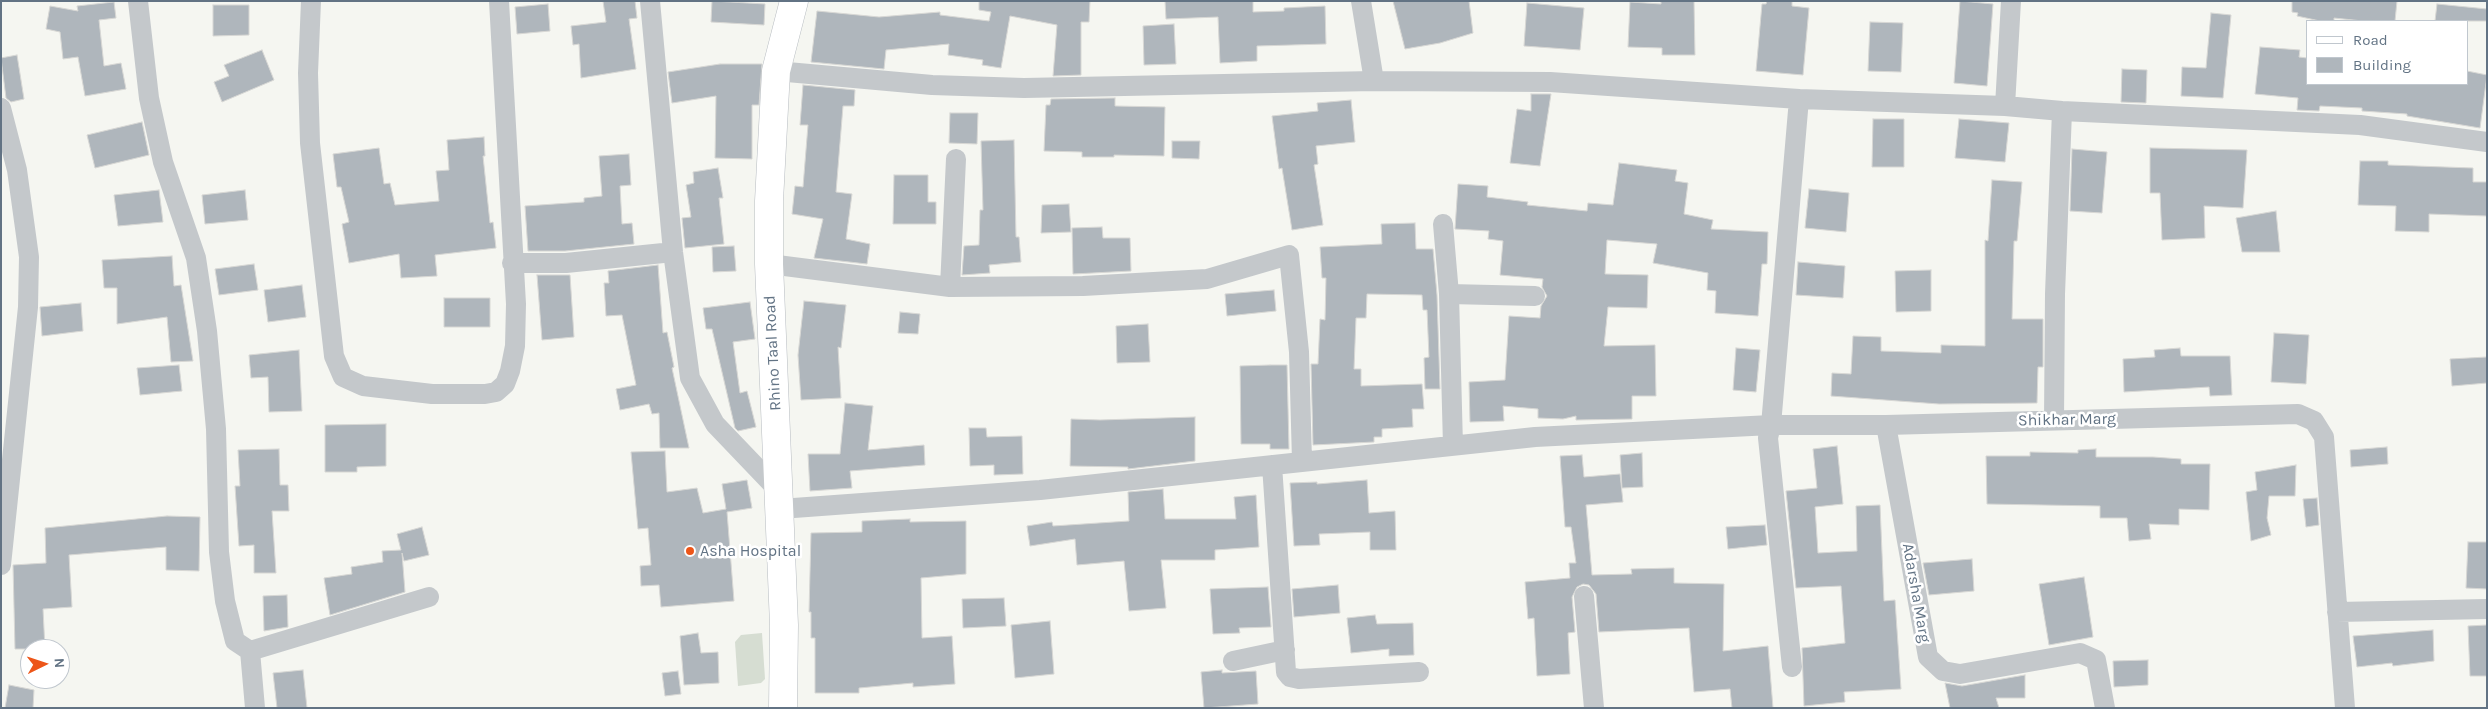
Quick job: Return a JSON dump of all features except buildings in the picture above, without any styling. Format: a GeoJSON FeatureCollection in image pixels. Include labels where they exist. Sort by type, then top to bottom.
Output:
{"type":"FeatureCollection","features":[{"type":"Feature","properties":{"kind":"street"},"geometry":{"type":"LineString","coordinates":[[138,1],[149,98],[163,162],[196,258],[207,331],[216,430],[219,552],[225,601],[234,641],[250,651],[429,597]]}},
{"type":"Feature","properties":{"kind":"street"},"geometry":{"type":"LineString","coordinates":[[311,1],[308,73],[310,143],[334,356],[343,377],[363,386],[432,394],[485,394],[496,392],[505,384],[510,371],[515,346],[516,304],[512,263],[499,1]]}},
{"type":"Feature","properties":{"kind":"street"},"geometry":{"type":"LineString","coordinates":[[650,1],[673,252],[690,378],[715,424],[780,501]]}},
{"type":"Feature","properties":{"kind":"street","name":"Rhino Taal Road"},"geometry":{"type":"LineString","coordinates":[[783,708],[780,501],[769,264],[772,118],[776,71],[794,1]]}},
{"type":"Feature","properties":{"kind":"street"},"geometry":{"type":"LineString","coordinates":[[1361,1],[1374,81]]}},
{"type":"Feature","properties":{"kind":"street"},"geometry":{"type":"LineString","coordinates":[[2006,106],[2011,1]]}},
{"type":"Feature","properties":{"kind":"street"},"geometry":{"type":"LineString","coordinates":[[776,71],[932,85],[1024,88],[1374,81],[1550,82],[1799,99],[2006,106],[2062,111],[2360,125],[2487,142]]}},
{"type":"Feature","properties":{"kind":"street"},"geometry":{"type":"LineString","coordinates":[[1792,667],[1768,438],[1771,425],[1799,99]]}},
{"type":"Feature","properties":{"kind":"street"},"geometry":{"type":"LineString","coordinates":[[1,108],[16,170],[29,257],[28,307],[8,430],[1,565]]}},
{"type":"Feature","properties":{"kind":"street"},"geometry":{"type":"LineString","coordinates":[[2054,420],[2055,294],[2062,111]]}},
{"type":"Feature","properties":{"kind":"street"},"geometry":{"type":"LineString","coordinates":[[950,287],[956,158]]}},
{"type":"Feature","properties":{"kind":"street"},"geometry":{"type":"LineString","coordinates":[[1443,224],[1449,294],[1453,446]]}},
{"type":"Feature","properties":{"kind":"street"},"geometry":{"type":"LineString","coordinates":[[512,263],[566,262],[673,252]]}},
{"type":"Feature","properties":{"kind":"street"},"geometry":{"type":"LineString","coordinates":[[769,264],[950,287],[1083,286],[1207,279],[1290,255],[1299,352],[1302,461]]}},
{"type":"Feature","properties":{"kind":"street"},"geometry":{"type":"LineString","coordinates":[[1449,294],[1535,296]]}},
{"type":"Feature","properties":{"kind":"street","name":"Shikhar Marg"},"geometry":{"type":"LineString","coordinates":[[780,501],[1040,490],[1535,437],[1771,425],[1886,425],[2298,414],[2314,421],[2324,437],[2345,708]]}},
{"type":"Feature","properties":{"kind":"street","name":"Adarsha Marg"},"geometry":{"type":"LineString","coordinates":[[1886,425],[1928,657],[1943,671],[1960,674],[2080,653],[2096,660],[2105,708]]}},
{"type":"Feature","properties":{"kind":"street"},"geometry":{"type":"LineString","coordinates":[[1272,465],[1286,672],[1290,677],[1299,679],[1419,672]]}},
{"type":"Feature","properties":{"kind":"street"},"geometry":{"type":"LineString","coordinates":[[1584,596],[1594,708]]}},
{"type":"Feature","properties":{"kind":"street"},"geometry":{"type":"LineString","coordinates":[[2337,612],[2487,609]]}},
{"type":"Feature","properties":{"kind":"street"},"geometry":{"type":"LineString","coordinates":[[1234,662],[1285,650]]}},
{"type":"Feature","properties":{"kind":"street"},"geometry":{"type":"LineString","coordinates":[[250,651],[255,708]]}},
{"type":"Feature","properties":{"kind":"shaded area"},"geometry":{"type":"Polygon","coordinates":[[[762,633],[765,679],[761,683],[738,686],[735,642],[741,635],[762,633]]]}},
{"type":"Feature","properties":{"kind":"place","name":"Asha Hospital"},"geometry":{"type":"Point","coordinates":[690,551]}}]}
